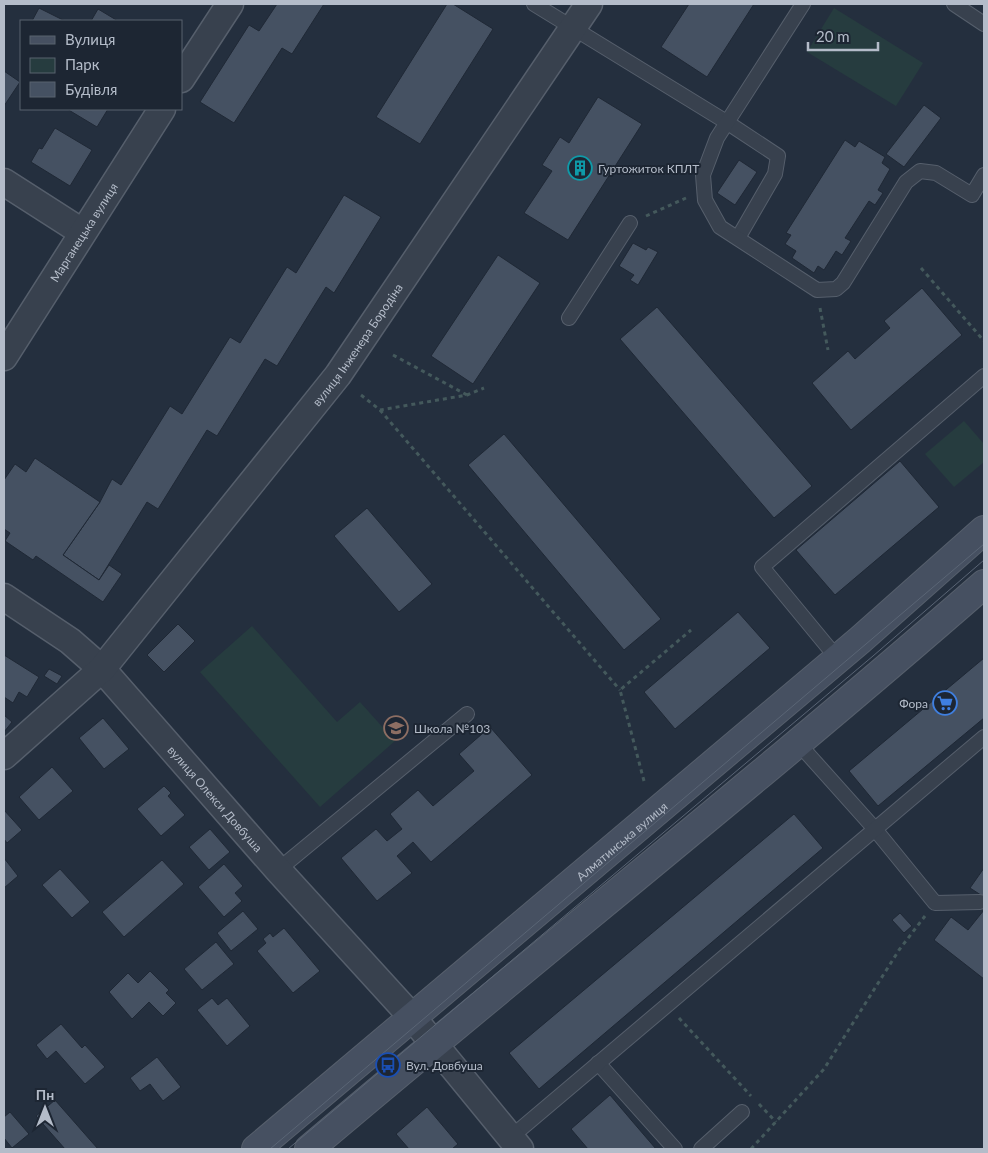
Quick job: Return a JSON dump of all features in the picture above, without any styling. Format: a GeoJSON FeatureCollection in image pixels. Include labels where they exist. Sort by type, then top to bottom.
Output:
{"type":"FeatureCollection","features":[{"type":"Feature","properties":{"kind":"street"},"geometry":{"type":"LineString","coordinates":[[182,77],[230,4]]}},
{"type":"Feature","properties":{"kind":"street","name":"вулиця Інженера Бородіна"},"geometry":{"type":"LineString","coordinates":[[4,756],[102,669],[344,368],[589,4]]}},
{"type":"Feature","properties":{"kind":"street","name":"Марганецька вулиця"},"geometry":{"type":"LineString","coordinates":[[4,357],[161,110]]}},
{"type":"Feature","properties":{"kind":"street"},"geometry":{"type":"LineString","coordinates":[[4,182],[82,232]]}},
{"type":"Feature","properties":{"kind":"street","name":"Алматинська вулиця"},"geometry":{"type":"LineString","coordinates":[[256,1149],[837,658],[984,530]]}},
{"type":"Feature","properties":{"kind":"street"},"geometry":{"type":"LineString","coordinates":[[309,1149],[434,1043],[798,743],[984,584]]}},
{"type":"Feature","properties":{"kind":"street","name":"вулиця Олекси Довбуша"},"geometry":{"type":"LineString","coordinates":[[4,597],[70,641],[102,669],[278,870],[412,1017],[515,1143]]}},
{"type":"Feature","properties":{"kind":"lane"},"geometry":{"type":"LineString","coordinates":[[534,4],[728,123],[778,156],[775,174],[738,238]]}},
{"type":"Feature","properties":{"kind":"lane"},"geometry":{"type":"LineString","coordinates":[[803,4],[717,138],[703,175],[705,200],[720,227],[817,290],[836,289],[843,283],[906,182],[920,171],[936,173],[972,195],[984,175]]}},
{"type":"Feature","properties":{"kind":"lane"},"geometry":{"type":"LineString","coordinates":[[954,4],[984,24]]}},
{"type":"Feature","properties":{"kind":"lane"},"geometry":{"type":"LineString","coordinates":[[569,318],[630,223]]}},
{"type":"Feature","properties":{"kind":"lane"},"geometry":{"type":"LineString","coordinates":[[837,658],[762,568],[984,376]]}},
{"type":"Feature","properties":{"kind":"lane"},"geometry":{"type":"LineString","coordinates":[[278,870],[467,714]]}},
{"type":"Feature","properties":{"kind":"lane"},"geometry":{"type":"LineString","coordinates":[[515,1143],[598,1063],[984,737]]}},
{"type":"Feature","properties":{"kind":"lane"},"geometry":{"type":"LineString","coordinates":[[798,743],[874,828],[935,903],[980,902]]}},
{"type":"Feature","properties":{"kind":"lane"},"geometry":{"type":"LineString","coordinates":[[598,1063],[675,1149]]}},
{"type":"Feature","properties":{"kind":"lane"},"geometry":{"type":"LineString","coordinates":[[700,1149],[742,1112]]}},
{"type":"Feature","properties":{"kind":"path"},"geometry":{"type":"LineString","coordinates":[[630,223],[704,189]]}},
{"type":"Feature","properties":{"kind":"path"},"geometry":{"type":"LineString","coordinates":[[921,268],[984,341]]}},
{"type":"Feature","properties":{"kind":"path"},"geometry":{"type":"LineString","coordinates":[[817,290],[828,350]]}},
{"type":"Feature","properties":{"kind":"path"},"geometry":{"type":"LineString","coordinates":[[393,356],[467,395]]}},
{"type":"Feature","properties":{"kind":"path"},"geometry":{"type":"LineString","coordinates":[[380,410],[467,395],[484,388]]}},
{"type":"Feature","properties":{"kind":"path"},"geometry":{"type":"LineString","coordinates":[[361,395],[380,410],[620,690],[644,781]]}},
{"type":"Feature","properties":{"kind":"path"},"geometry":{"type":"LineString","coordinates":[[620,690],[690,630]]}},
{"type":"Feature","properties":{"kind":"path"},"geometry":{"type":"LineString","coordinates":[[751,1149],[824,1069],[899,950],[935,903]]}},
{"type":"Feature","properties":{"kind":"path"},"geometry":{"type":"LineString","coordinates":[[667,1005],[776,1122]]}},
{"type":"Feature","properties":{"kind":"green space"},"geometry":{"type":"Polygon","coordinates":[[[834,8],[923,63],[896,106],[807,52],[834,8]]]}},
{"type":"Feature","properties":{"kind":"green space"},"geometry":{"type":"Polygon","coordinates":[[[964,421],[984,444],[984,462],[954,487],[925,454],[964,421]]]}},
{"type":"Feature","properties":{"kind":"green space"},"geometry":{"type":"Polygon","coordinates":[[[252,626],[337,722],[360,702],[395,741],[320,807],[200,672],[252,626]]]}},
{"type":"Feature","properties":{"kind":"building"},"geometry":{"type":"Polygon","coordinates":[[[277,4],[324,4],[292,54],[282,48],[234,123],[200,102],[249,25],[259,31],[277,4]]]}},
{"type":"Feature","properties":{"kind":"building"},"geometry":{"type":"Polygon","coordinates":[[[447,4],[453,4],[493,29],[420,144],[376,117],[447,4]]]}},
{"type":"Feature","properties":{"kind":"building"},"geometry":{"type":"Polygon","coordinates":[[[689,4],[754,4],[707,77],[661,47],[689,4]]]}},
{"type":"Feature","properties":{"kind":"building"},"geometry":{"type":"Polygon","coordinates":[[[39,8],[63,20],[33,20],[39,8]]]}},
{"type":"Feature","properties":{"kind":"building"},"geometry":{"type":"Polygon","coordinates":[[[98,9],[116,20],[92,20],[98,9]]]}},
{"type":"Feature","properties":{"kind":"building"},"geometry":{"type":"Polygon","coordinates":[[[4,71],[20,82],[4,106],[4,71]]]}},
{"type":"Feature","properties":{"kind":"building","name":"Гуртожиток КПЛТ"},"geometry":{"type":"Polygon","coordinates":[[[598,97],[642,124],[568,240],[524,213],[552,171],[542,165],[560,137],[569,143],[598,97]]]}},
{"type":"Feature","properties":{"kind":"building"},"geometry":{"type":"Polygon","coordinates":[[[924,105],[941,118],[904,167],[886,154],[924,105]]]}},
{"type":"Feature","properties":{"kind":"building"},"geometry":{"type":"Polygon","coordinates":[[[69,110],[107,110],[97,127],[69,110]]]}},
{"type":"Feature","properties":{"kind":"building"},"geometry":{"type":"Polygon","coordinates":[[[55,128],[92,150],[70,186],[31,162],[39,148],[42,149],[55,128]]]}},
{"type":"Feature","properties":{"kind":"building"},"geometry":{"type":"Polygon","coordinates":[[[845,140],[855,147],[859,141],[885,157],[882,163],[890,169],[878,190],[883,193],[875,205],[869,201],[845,238],[851,241],[842,255],[836,251],[824,270],[818,266],[814,273],[792,258],[796,251],[785,244],[791,235],[786,233],[845,140]]]}},
{"type":"Feature","properties":{"kind":"building"},"geometry":{"type":"Polygon","coordinates":[[[739,160],[757,172],[735,205],[717,193],[739,160]]]}},
{"type":"Feature","properties":{"kind":"building"},"geometry":{"type":"Polygon","coordinates":[[[344,195],[381,217],[334,293],[326,287],[277,366],[265,359],[217,436],[207,430],[158,509],[147,502],[99,580],[63,555],[100,502],[112,479],[121,485],[170,406],[182,414],[230,337],[240,343],[287,267],[296,273],[344,195]]]}},
{"type":"Feature","properties":{"kind":"building"},"geometry":{"type":"Polygon","coordinates":[[[633,243],[646,250],[648,247],[658,252],[638,285],[630,280],[634,275],[619,266],[633,243]]]}},
{"type":"Feature","properties":{"kind":"building"},"geometry":{"type":"Polygon","coordinates":[[[498,255],[540,283],[473,384],[431,356],[498,255]]]}},
{"type":"Feature","properties":{"kind":"building"},"geometry":{"type":"Polygon","coordinates":[[[922,288],[962,335],[851,430],[812,383],[848,351],[855,359],[890,328],[884,321],[922,288]]]}},
{"type":"Feature","properties":{"kind":"building"},"geometry":{"type":"Polygon","coordinates":[[[657,307],[812,486],[774,518],[620,339],[657,307]]]}},
{"type":"Feature","properties":{"kind":"building"},"geometry":{"type":"Polygon","coordinates":[[[504,434],[661,619],[624,650],[468,465],[504,434]]]}},
{"type":"Feature","properties":{"kind":"building"},"geometry":{"type":"Polygon","coordinates":[[[35,458],[100,502],[63,555],[99,580],[109,565],[122,574],[103,602],[36,556],[33,560],[5,541],[10,533],[4,529],[4,480],[15,464],[26,472],[35,458]]]}},
{"type":"Feature","properties":{"kind":"building"},"geometry":{"type":"Polygon","coordinates":[[[900,461],[939,507],[835,595],[796,550],[900,461]]]}},
{"type":"Feature","properties":{"kind":"building"},"geometry":{"type":"Polygon","coordinates":[[[367,508],[432,584],[399,612],[334,536],[367,508]]]}},
{"type":"Feature","properties":{"kind":"building"},"geometry":{"type":"Polygon","coordinates":[[[738,612],[770,648],[675,729],[644,692],[738,612]]]}},
{"type":"Feature","properties":{"kind":"building"},"geometry":{"type":"Polygon","coordinates":[[[178,624],[195,641],[164,672],[147,655],[178,624]]]}},
{"type":"Feature","properties":{"kind":"building"},"geometry":{"type":"Polygon","coordinates":[[[4,655],[39,677],[27,697],[19,692],[13,703],[4,697],[4,655]]]}},
{"type":"Feature","properties":{"kind":"building"},"geometry":{"type":"Polygon","coordinates":[[[984,658],[984,718],[878,806],[849,771],[984,658]]]}},
{"type":"Feature","properties":{"kind":"building"},"geometry":{"type":"Polygon","coordinates":[[[49,669],[62,676],[57,684],[44,676],[49,669]]]}},
{"type":"Feature","properties":{"kind":"building"},"geometry":{"type":"Polygon","coordinates":[[[4,715],[12,722],[4,732],[4,715]]]}},
{"type":"Feature","properties":{"kind":"building"},"geometry":{"type":"Polygon","coordinates":[[[103,718],[129,749],[104,769],[79,738],[103,718]]]}},
{"type":"Feature","properties":{"kind":"building"},"geometry":{"type":"Polygon","coordinates":[[[490,727],[532,775],[431,862],[413,842],[397,856],[412,873],[377,901],[341,858],[376,829],[387,841],[402,829],[390,814],[418,790],[433,806],[474,771],[459,754],[490,727]]]}},
{"type":"Feature","properties":{"kind":"building"},"geometry":{"type":"Polygon","coordinates":[[[52,767],[73,791],[39,820],[19,797],[52,767]]]}},
{"type":"Feature","properties":{"kind":"building"},"geometry":{"type":"Polygon","coordinates":[[[164,786],[171,793],[168,796],[185,815],[161,836],[137,809],[164,786]]]}},
{"type":"Feature","properties":{"kind":"building"},"geometry":{"type":"Polygon","coordinates":[[[4,810],[22,830],[7,843],[4,839],[4,810]]]}},
{"type":"Feature","properties":{"kind":"building"},"geometry":{"type":"Polygon","coordinates":[[[794,814],[823,848],[539,1089],[509,1053],[794,814]]]}},
{"type":"Feature","properties":{"kind":"building"},"geometry":{"type":"Polygon","coordinates":[[[210,829],[230,852],[209,870],[189,847],[210,829]]]}},
{"type":"Feature","properties":{"kind":"building"},"geometry":{"type":"Polygon","coordinates":[[[4,858],[18,876],[4,888],[4,858]]]}},
{"type":"Feature","properties":{"kind":"building"},"geometry":{"type":"Polygon","coordinates":[[[162,860],[184,884],[124,937],[102,912],[162,860]]]}},
{"type":"Feature","properties":{"kind":"building"},"geometry":{"type":"Polygon","coordinates":[[[224,864],[243,886],[235,893],[242,901],[224,917],[198,887],[224,864]]]}},
{"type":"Feature","properties":{"kind":"building"},"geometry":{"type":"Polygon","coordinates":[[[984,868],[984,897],[970,888],[984,868]]]}},
{"type":"Feature","properties":{"kind":"building"},"geometry":{"type":"Polygon","coordinates":[[[60,869],[90,902],[72,918],[42,885],[60,869]]]}},
{"type":"Feature","properties":{"kind":"building"},"geometry":{"type":"Polygon","coordinates":[[[984,910],[984,979],[934,940],[951,917],[968,930],[984,910]]]}},
{"type":"Feature","properties":{"kind":"building"},"geometry":{"type":"Polygon","coordinates":[[[243,911],[258,929],[231,951],[217,933],[243,911]]]}},
{"type":"Feature","properties":{"kind":"building"},"geometry":{"type":"Polygon","coordinates":[[[900,913],[912,926],[904,933],[892,920],[900,913]]]}},
{"type":"Feature","properties":{"kind":"building"},"geometry":{"type":"Polygon","coordinates":[[[284,928],[320,971],[293,993],[257,951],[266,943],[263,939],[270,933],[273,937],[284,928]]]}},
{"type":"Feature","properties":{"kind":"building"},"geometry":{"type":"Polygon","coordinates":[[[216,942],[234,964],[202,990],[184,969],[216,942]]]}},
{"type":"Feature","properties":{"kind":"building"},"geometry":{"type":"Polygon","coordinates":[[[150,971],[169,990],[166,993],[176,1003],[163,1016],[149,1002],[132,1019],[109,992],[128,973],[138,983],[150,971]]]}},
{"type":"Feature","properties":{"kind":"building"},"geometry":{"type":"Polygon","coordinates":[[[212,998],[218,1005],[227,998],[250,1026],[227,1046],[197,1010],[212,998]]]}},
{"type":"Feature","properties":{"kind":"building"},"geometry":{"type":"Polygon","coordinates":[[[61,1024],[82,1048],[85,1045],[105,1067],[85,1084],[56,1051],[47,1059],[36,1045],[61,1024]]]}},
{"type":"Feature","properties":{"kind":"building"},"geometry":{"type":"Polygon","coordinates":[[[157,1057],[181,1087],[163,1101],[150,1084],[140,1091],[130,1078],[157,1057]]]}},
{"type":"Feature","properties":{"kind":"building"},"geometry":{"type":"Polygon","coordinates":[[[610,1095],[656,1149],[588,1149],[571,1129],[610,1095]]]}},
{"type":"Feature","properties":{"kind":"building"},"geometry":{"type":"Polygon","coordinates":[[[55,1100],[98,1149],[65,1149],[36,1116],[55,1100]]]}},
{"type":"Feature","properties":{"kind":"building"},"geometry":{"type":"Polygon","coordinates":[[[427,1107],[458,1144],[452,1149],[409,1149],[396,1134],[427,1107]]]}},
{"type":"Feature","properties":{"kind":"building"},"geometry":{"type":"Polygon","coordinates":[[[10,1112],[29,1134],[12,1148],[4,1138],[4,1117],[10,1112]]]}},
{"type":"Feature","properties":{"kind":"tram line"},"geometry":{"type":"LineString","coordinates":[[270,1149],[984,544]]}},
{"type":"Feature","properties":{"kind":"tram line"},"geometry":{"type":"LineString","coordinates":[[288,1149],[873,656],[984,560]]}},
{"type":"Feature","properties":{"kind":"place","name":"Гуртожиток КПЛТ"},"geometry":{"type":"Point","coordinates":[580,168]}},
{"type":"Feature","properties":{"kind":"place","name":"Фора"},"geometry":{"type":"Point","coordinates":[945,703]}},
{"type":"Feature","properties":{"kind":"place","name":"Школа №103"},"geometry":{"type":"Point","coordinates":[396,728]}},
{"type":"Feature","properties":{"kind":"place","name":"Вул. Довбуша"},"geometry":{"type":"Point","coordinates":[388,1065]}}]}
